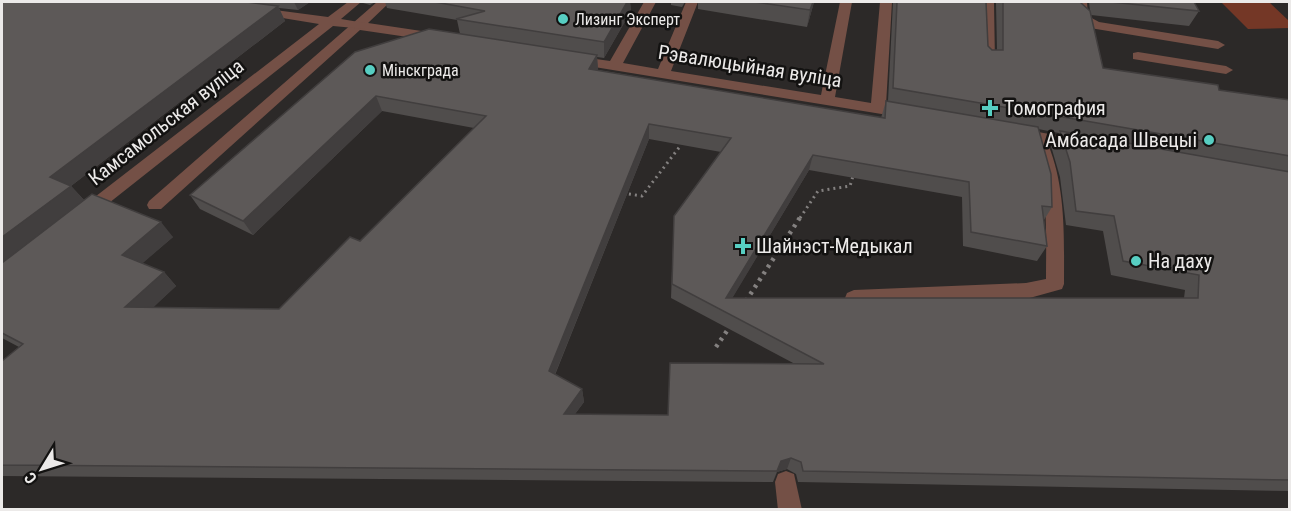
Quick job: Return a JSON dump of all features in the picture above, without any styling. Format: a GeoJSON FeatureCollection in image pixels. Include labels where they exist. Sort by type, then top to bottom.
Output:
{"type":"FeatureCollection","features":[{"type":"Feature","properties":{"kind":"street","name":"Камсамольская вуліца"},"geometry":{"type":"LineString","coordinates":[[73,222],[355,2]]}},
{"type":"Feature","properties":{"kind":"street"},"geometry":{"type":"LineString","coordinates":[[155,205],[360,26],[384,2]]}},
{"type":"Feature","properties":{"kind":"street"},"geometry":{"type":"LineString","coordinates":[[614,66],[651,2]]}},
{"type":"Feature","properties":{"kind":"street"},"geometry":{"type":"LineString","coordinates":[[663,73],[692,2]]}},
{"type":"Feature","properties":{"kind":"street"},"geometry":{"type":"LineString","coordinates":[[827,99],[846,2]]}},
{"type":"Feature","properties":{"kind":"street"},"geometry":{"type":"LineString","coordinates":[[878,108],[886,2]]}},
{"type":"Feature","properties":{"kind":"street"},"geometry":{"type":"LineString","coordinates":[[979,2],[988,3],[990,60]]}},
{"type":"Feature","properties":{"kind":"street"},"geometry":{"type":"LineString","coordinates":[[1081,2],[1082,18],[1095,25],[1218,45]]}},
{"type":"Feature","properties":{"kind":"street"},"geometry":{"type":"LineString","coordinates":[[250,9],[454,40]]}},
{"type":"Feature","properties":{"kind":"street"},"geometry":{"type":"LineString","coordinates":[[1137,56],[1226,70]]}},
{"type":"Feature","properties":{"kind":"street","name":"Рэвалюцыйная вуліца"},"geometry":{"type":"LineString","coordinates":[[557,57],[923,116]]}},
{"type":"Feature","properties":{"kind":"street"},"geometry":{"type":"LineString","coordinates":[[1003,130],[1095,147]]}},
{"type":"Feature","properties":{"kind":"street"},"geometry":{"type":"LineString","coordinates":[[854,298],[1026,291],[1055,284],[1055,234],[1046,155],[1037,136]]}},
{"type":"Feature","properties":{"kind":"street"},"geometry":{"type":"LineString","coordinates":[[786,482],[790,510]]}},
{"type":"Feature","properties":{"kind":"path"},"geometry":{"type":"LineString","coordinates":[[612,192],[642,196],[681,145]]}},
{"type":"Feature","properties":{"kind":"path"},"geometry":{"type":"LineString","coordinates":[[742,308],[818,191],[850,186],[853,176]]}},
{"type":"Feature","properties":{"kind":"path"},"geometry":{"type":"LineString","coordinates":[[716,347],[735,318]]}},
{"type":"Feature","properties":{"kind":"shaded area"},"geometry":{"type":"Polygon","coordinates":[[[1221,2],[1269,2],[1289,21],[1289,28],[1248,29],[1221,2]]]}},
{"type":"Feature","properties":{"kind":"building"},"geometry":{"type":"Polygon","coordinates":[[[2,2],[247,2],[278,6],[50,177],[71,186],[2,237],[2,2]]]}},
{"type":"Feature","properties":{"kind":"building","name":"Лизинг Эксперт"},"geometry":{"type":"Polygon","coordinates":[[[435,2],[627,2],[604,42],[456,19],[485,11],[435,2]]]}},
{"type":"Feature","properties":{"kind":"building"},"geometry":{"type":"Polygon","coordinates":[[[755,2],[813,2],[810,10],[755,2]]]}},
{"type":"Feature","properties":{"kind":"building"},"geometry":{"type":"Polygon","coordinates":[[[897,2],[986,2],[988,46],[992,50],[1003,50],[1003,2],[1081,2],[1090,11],[1103,68],[1218,85],[1219,90],[1290,100],[1290,156],[893,88],[897,2]]]}},
{"type":"Feature","properties":{"kind":"building"},"geometry":{"type":"Polygon","coordinates":[[[1111,2],[1194,2],[1199,11],[1111,2]]]}},
{"type":"Feature","properties":{"kind":"building"},"geometry":{"type":"Polygon","coordinates":[[[429,29],[597,55],[589,69],[885,118],[886,101],[1038,127],[1051,174],[1052,207],[1042,206],[1047,246],[971,232],[969,182],[813,155],[726,298],[1198,298],[1199,275],[1123,261],[1114,216],[1076,211],[1070,162],[1060,131],[1290,172],[1290,480],[803,471],[801,462],[791,458],[781,461],[777,471],[2,465],[2,361],[23,344],[2,333],[2,263],[92,194],[161,222],[122,255],[164,272],[125,307],[279,309],[350,237],[360,241],[486,116],[376,96],[243,221],[190,195],[355,52],[429,29]],[[649,124],[549,371],[582,389],[564,414],[668,415],[670,363],[824,364],[672,284],[674,216],[731,138],[649,124]]]}},
{"type":"Feature","properties":{"kind":"place","name":"Лизинг Эксперт"},"geometry":{"type":"Point","coordinates":[563,19]}},
{"type":"Feature","properties":{"kind":"place","name":"Мінскграда"},"geometry":{"type":"Point","coordinates":[370,70]}},
{"type":"Feature","properties":{"kind":"place","name":"Томография"},"geometry":{"type":"Point","coordinates":[990,108]}},
{"type":"Feature","properties":{"kind":"place","name":"Амбасада Швецыі"},"geometry":{"type":"Point","coordinates":[1209,140]}},
{"type":"Feature","properties":{"kind":"place","name":"Шайнэст-Медыкал"},"geometry":{"type":"Point","coordinates":[743,246]}},
{"type":"Feature","properties":{"kind":"place","name":"На даху"},"geometry":{"type":"Point","coordinates":[1136,261]}}]}
